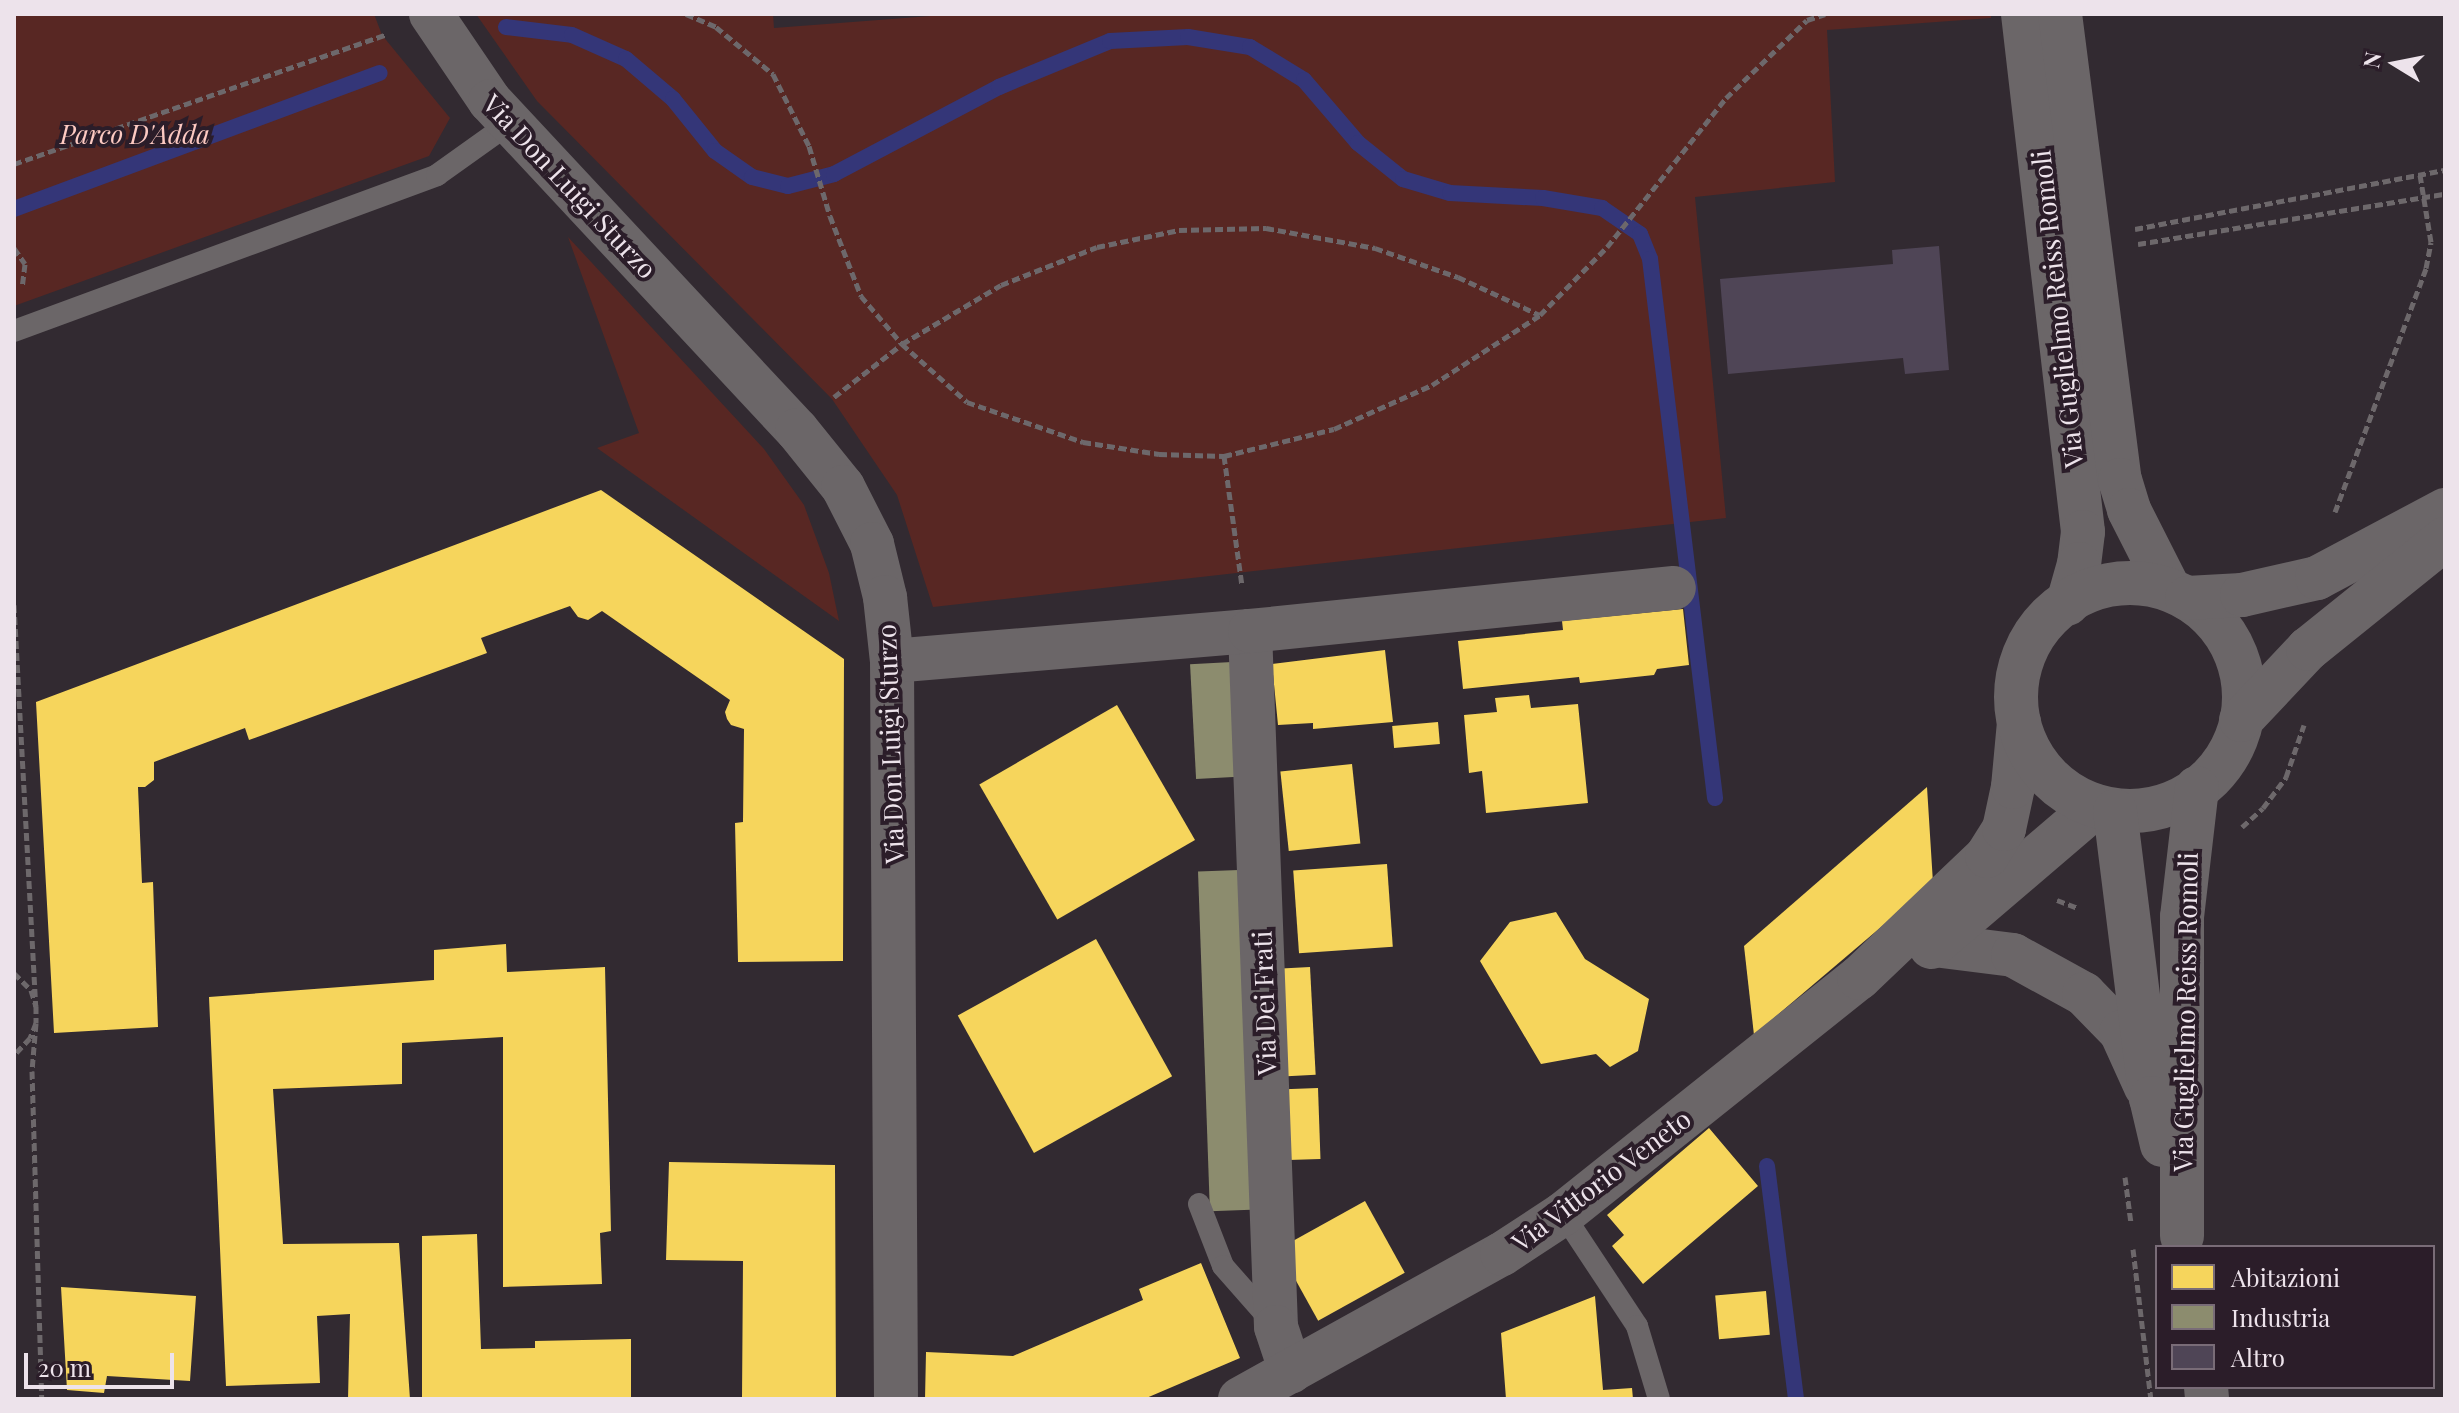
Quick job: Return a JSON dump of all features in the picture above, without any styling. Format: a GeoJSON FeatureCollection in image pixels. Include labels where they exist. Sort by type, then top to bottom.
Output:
{"type":"FeatureCollection","features":[{"type":"Feature","properties":{"kind":"street","name":"Via Guglielmo Reiss Romoli"},"geometry":{"type":"LineString","coordinates":[[2023,14],[2083,532],[2079,564],[2068,603]]}},
{"type":"Feature","properties":{"kind":"street","name":"Via Guglielmo Reiss Romoli"},"geometry":{"type":"LineString","coordinates":[[2060,14],[2120,480],[2129,510],[2178,593]]}},
{"type":"Feature","properties":{"kind":"street","name":"Via Don Luigi Sturzo"},"geometry":{"type":"LineString","coordinates":[[412,23],[456,55],[510,123],[797,430],[843,487],[872,544],[885,597],[892,661],[896,1399]]}},
{"type":"Feature","properties":{"kind":"street"},"geometry":{"type":"LineString","coordinates":[[2178,593],[2214,620],[2233,646],[2241,670],[2244,706],[2225,760],[2197,788],[2159,807],[2106,808],[2065,791],[2035,759],[2019,722],[2016,696],[2023,660],[2040,627],[2068,603],[2104,585],[2131,582],[2178,593],[2242,595],[2317,578],[2445,510]]}},
{"type":"Feature","properties":{"kind":"street"},"geometry":{"type":"LineString","coordinates":[[2241,720],[2308,649],[2445,539]]}},
{"type":"Feature","properties":{"kind":"street"},"geometry":{"type":"LineString","coordinates":[[892,661],[1250,631],[1674,588]]}},
{"type":"Feature","properties":{"kind":"street","name":"Via Dei Frati"},"geometry":{"type":"LineString","coordinates":[[1250,631],[1276,1327],[1291,1372]]}},
{"type":"Feature","properties":{"kind":"street","name":"Via Vittorio Veneto"},"geometry":{"type":"LineString","coordinates":[[1240,1399],[1502,1254],[1563,1214],[1859,978],[1987,856],[2004,829],[2013,787],[2019,722]]}},
{"type":"Feature","properties":{"kind":"street","name":"Via Guglielmo Reiss Romoli"},"geometry":{"type":"LineString","coordinates":[[2183,1241],[2182,917],[2197,788]]}},
{"type":"Feature","properties":{"kind":"street","name":"Via Guglielmo Reiss Romoli"},"geometry":{"type":"LineString","coordinates":[[2106,808],[2151,1098],[2183,1241]]}},
{"type":"Feature","properties":{"kind":"street","name":"Via Vittorio Veneto"},"geometry":{"type":"LineString","coordinates":[[1859,978],[1934,945],[2106,808]]}},
{"type":"Feature","properties":{"kind":"street"},"geometry":{"type":"LineString","coordinates":[[1934,945],[2013,955],[2084,994],[2121,1032],[2151,1098]]}},
{"type":"Feature","properties":{"kind":"lane"},"geometry":{"type":"LineString","coordinates":[[14,331],[437,175],[510,123]]}},
{"type":"Feature","properties":{"kind":"lane"},"geometry":{"type":"LineString","coordinates":[[1199,1204],[1223,1266],[1276,1327]]}},
{"type":"Feature","properties":{"kind":"lane"},"geometry":{"type":"LineString","coordinates":[[1563,1214],[1637,1326],[1659,1399]]}},
{"type":"Feature","properties":{"kind":"path"},"geometry":{"type":"LineString","coordinates":[[686,14],[716,27],[773,74],[809,146],[830,216],[861,296],[902,344],[967,402],[1083,442],[1159,454],[1224,456],[1334,429],[1432,385],[1540,315],[1607,247],[1726,98],[1807,20],[1825,14]]}},
{"type":"Feature","properties":{"kind":"path"},"geometry":{"type":"LineString","coordinates":[[14,164],[412,23]]}},
{"type":"Feature","properties":{"kind":"path"},"geometry":{"type":"LineString","coordinates":[[2129,230],[2445,170]]}},
{"type":"Feature","properties":{"kind":"path"},"geometry":{"type":"LineString","coordinates":[[2325,520],[2335,512],[2426,268],[2431,242],[2420,175]]}},
{"type":"Feature","properties":{"kind":"path"},"geometry":{"type":"LineString","coordinates":[[2132,245],[2445,194]]}},
{"type":"Feature","properties":{"kind":"path"},"geometry":{"type":"LineString","coordinates":[[797,430],[902,344],[1001,285],[1097,247],[1179,230],[1266,228],[1375,248],[1458,277],[1540,315]]}},
{"type":"Feature","properties":{"kind":"path"},"geometry":{"type":"LineString","coordinates":[[14,248],[25,264],[26,274],[18,293]]}},
{"type":"Feature","properties":{"kind":"path"},"geometry":{"type":"LineString","coordinates":[[1224,456],[1250,631]]}},
{"type":"Feature","properties":{"kind":"path"},"geometry":{"type":"LineString","coordinates":[[14,605],[36,1006],[32,1071],[42,1399]]}},
{"type":"Feature","properties":{"kind":"path"},"geometry":{"type":"LineString","coordinates":[[14,973],[31,990],[36,1006]]}},
{"type":"Feature","properties":{"kind":"path"},"geometry":{"type":"LineString","coordinates":[[14,1055],[30,1038],[36,1023]]}},
{"type":"Feature","properties":{"kind":"path"},"geometry":{"type":"LineString","coordinates":[[2124,1164],[2131,1227]]}},
{"type":"Feature","properties":{"kind":"path"},"geometry":{"type":"LineString","coordinates":[[2133,1243],[2151,1399]]}},
{"type":"Feature","properties":{"kind":"green space","name":"Parco D'Adda"},"geometry":{"type":"Polygon","coordinates":[[[14,14],[374,14],[382,35],[450,118],[429,156],[14,306],[14,14]]]}},
{"type":"Feature","properties":{"kind":"green space"},"geometry":{"type":"Polygon","coordinates":[[[476,14],[773,14],[774,28],[957,14],[1991,14],[1991,18],[1827,30],[1835,182],[1695,197],[1726,518],[933,607],[897,495],[832,399],[537,101],[476,14]]]}},
{"type":"Feature","properties":{"kind":"green space"},"geometry":{"type":"Polygon","coordinates":[[[568,237],[764,449],[804,505],[829,573],[839,621],[597,448],[639,433],[568,237]]]}},
{"type":"Feature","properties":{"kind":"building: Abitazioni"},"geometry":{"type":"Polygon","coordinates":[[[601,490],[844,659],[843,961],[738,962],[735,823],[743,822],[744,729],[731,725],[727,719],[725,712],[730,700],[602,611],[588,620],[578,617],[570,606],[481,638],[487,653],[249,740],[245,728],[154,762],[154,780],[145,787],[138,787],[142,883],[153,882],[158,1027],[54,1033],[36,702],[601,490]]]}},
{"type":"Feature","properties":{"kind":"building: Abitazioni"},"geometry":{"type":"Polygon","coordinates":[[[1683,609],[1689,665],[1657,669],[1654,675],[1580,683],[1579,677],[1463,689],[1458,641],[1563,630],[1562,621],[1683,609]]]}},
{"type":"Feature","properties":{"kind":"building: Abitazioni"},"geometry":{"type":"Polygon","coordinates":[[[1385,650],[1393,722],[1313,729],[1313,723],[1278,725],[1272,664],[1385,650]]]}},
{"type":"Feature","properties":{"kind":"building: Abitazioni"},"geometry":{"type":"Polygon","coordinates":[[[1529,695],[1531,708],[1578,704],[1588,803],[1486,813],[1482,771],[1469,773],[1464,715],[1497,712],[1495,698],[1529,695]]]}},
{"type":"Feature","properties":{"kind":"building: Abitazioni"},"geometry":{"type":"Polygon","coordinates":[[[1117,705],[1195,840],[1057,920],[979,784],[1117,705]]]}},
{"type":"Feature","properties":{"kind":"building: Abitazioni"},"geometry":{"type":"Polygon","coordinates":[[[1438,722],[1440,744],[1394,748],[1392,726],[1438,722]]]}},
{"type":"Feature","properties":{"kind":"building: Abitazioni"},"geometry":{"type":"Polygon","coordinates":[[[1352,764],[1360,844],[1289,851],[1280,772],[1352,764]]]}},
{"type":"Feature","properties":{"kind":"building: Abitazioni"},"geometry":{"type":"Polygon","coordinates":[[[1927,787],[1933,883],[1754,1035],[1744,946],[1927,787]]]}},
{"type":"Feature","properties":{"kind":"building: Abitazioni"},"geometry":{"type":"Polygon","coordinates":[[[1387,864],[1393,947],[1299,953],[1293,871],[1387,864]]]}},
{"type":"Feature","properties":{"kind":"building: Abitazioni"},"geometry":{"type":"Polygon","coordinates":[[[1556,912],[1585,959],[1649,999],[1638,1051],[1610,1067],[1596,1054],[1541,1064],[1480,961],[1510,922],[1556,912]]]}},
{"type":"Feature","properties":{"kind":"building: Abitazioni"},"geometry":{"type":"Polygon","coordinates":[[[1096,939],[1172,1076],[1034,1153],[958,1016],[1096,939]]]}},
{"type":"Feature","properties":{"kind":"building: Abitazioni"},"geometry":{"type":"Polygon","coordinates":[[[506,944],[507,972],[605,967],[611,1231],[600,1233],[602,1284],[503,1287],[503,1037],[402,1043],[402,1084],[273,1089],[283,1244],[399,1243],[410,1399],[348,1399],[350,1314],[317,1316],[320,1383],[226,1386],[209,997],[434,980],[434,950],[506,944]]]}},
{"type":"Feature","properties":{"kind":"building: Abitazioni"},"geometry":{"type":"Polygon","coordinates":[[[1310,967],[1316,1075],[1278,1077],[1272,969],[1310,967]]]}},
{"type":"Feature","properties":{"kind":"building: Abitazioni"},"geometry":{"type":"Polygon","coordinates":[[[1318,1088],[1320,1159],[1281,1160],[1278,1089],[1318,1088]]]}},
{"type":"Feature","properties":{"kind":"building: Abitazioni"},"geometry":{"type":"Polygon","coordinates":[[[1709,1128],[1758,1186],[1643,1284],[1612,1246],[1624,1235],[1607,1215],[1709,1128]]]}},
{"type":"Feature","properties":{"kind":"building: Abitazioni"},"geometry":{"type":"Polygon","coordinates":[[[669,1162],[835,1165],[836,1399],[742,1399],[743,1261],[666,1260],[669,1162]]]}},
{"type":"Feature","properties":{"kind":"building: Abitazioni"},"geometry":{"type":"Polygon","coordinates":[[[1365,1201],[1405,1273],[1318,1321],[1278,1249],[1365,1201]]]}},
{"type":"Feature","properties":{"kind":"building: Abitazioni"},"geometry":{"type":"Polygon","coordinates":[[[477,1234],[481,1349],[535,1348],[535,1341],[631,1339],[631,1399],[422,1399],[422,1236],[477,1234]]]}},
{"type":"Feature","properties":{"kind":"building: Abitazioni"},"geometry":{"type":"Polygon","coordinates":[[[1201,1263],[1240,1358],[1144,1399],[925,1399],[926,1352],[1013,1356],[1143,1300],[1139,1289],[1201,1263]]]}},
{"type":"Feature","properties":{"kind":"building: Abitazioni"},"geometry":{"type":"Polygon","coordinates":[[[61,1287],[196,1296],[190,1381],[107,1376],[104,1393],[67,1390],[61,1287]]]}},
{"type":"Feature","properties":{"kind":"building: Abitazioni"},"geometry":{"type":"Polygon","coordinates":[[[1766,1291],[1770,1335],[1719,1339],[1715,1295],[1766,1291]]]}},
{"type":"Feature","properties":{"kind":"building: Abitazioni"},"geometry":{"type":"Polygon","coordinates":[[[1595,1296],[1603,1390],[1632,1388],[1633,1399],[1506,1399],[1501,1333],[1595,1296]]]}},
{"type":"Feature","properties":{"kind":"building: Industria"},"geometry":{"type":"Polygon","coordinates":[[[1232,662],[1238,777],[1196,779],[1190,664],[1232,662]]]}},
{"type":"Feature","properties":{"kind":"building: Industria"},"geometry":{"type":"Polygon","coordinates":[[[1239,870],[1251,1210],[1210,1211],[1198,871],[1239,870]]]}},
{"type":"Feature","properties":{"kind":"building: Altro"},"geometry":{"type":"Polygon","coordinates":[[[1939,246],[1949,370],[1905,374],[1903,358],[1728,374],[1720,279],[1893,264],[1892,250],[1939,246]]]}},
{"type":"Feature","properties":{"kind":"waterway"},"geometry":{"type":"LineString","coordinates":[[506,27],[572,35],[626,59],[673,99],[715,151],[752,177],[788,186],[834,174],[999,87],[1110,41],[1188,37],[1250,47],[1304,80],[1358,143],[1403,179],[1450,193],[1543,198],[1602,208],[1640,234],[1650,259],[1715,798]]}},
{"type":"Feature","properties":{"kind":"waterway"},"geometry":{"type":"LineString","coordinates":[[14,209],[380,73]]}},
{"type":"Feature","properties":{"kind":"waterway"},"geometry":{"type":"LineString","coordinates":[[1767,1166],[1796,1399]]}}]}
